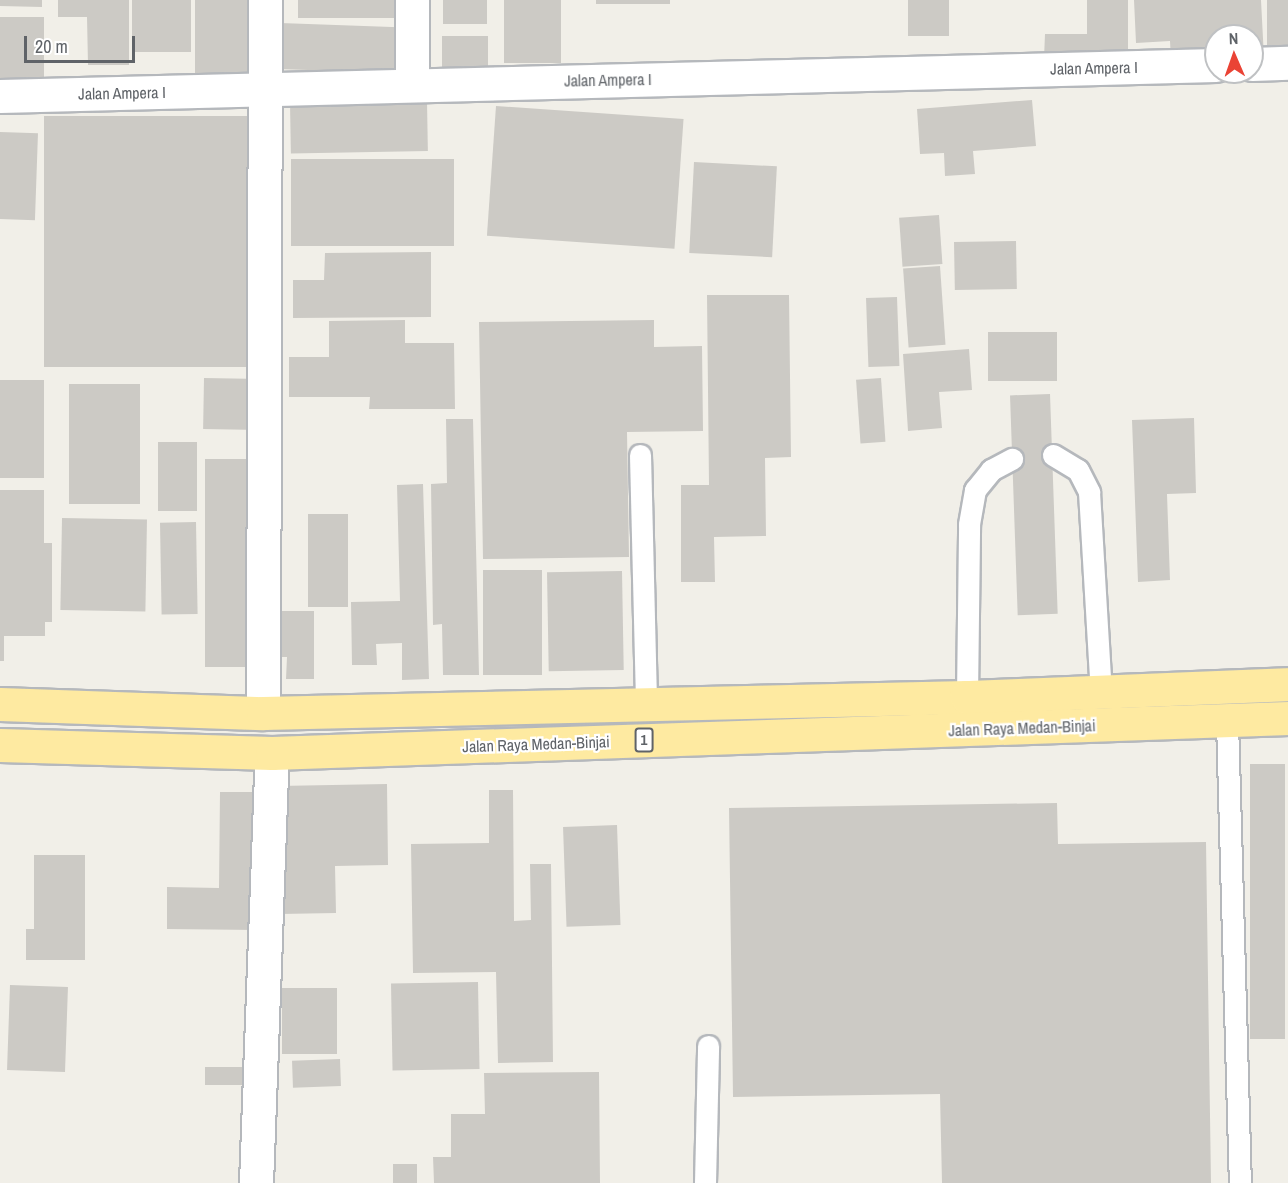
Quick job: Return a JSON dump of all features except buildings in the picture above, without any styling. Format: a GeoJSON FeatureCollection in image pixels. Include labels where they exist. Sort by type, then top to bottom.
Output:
{"type":"FeatureCollection","features":[{"type":"Feature","properties":{"kind":"highway","name":"Jalan Raya Medan-Binjai"},"geometry":{"type":"LineString","coordinates":[[0,704],[263,713],[967,697],[1288,684]]}},
{"type":"Feature","properties":{"kind":"highway","name":"Jalan Raya Medan-Binjai"},"geometry":{"type":"LineString","coordinates":[[0,745],[272,753],[1288,718]]}},
{"type":"Feature","properties":{"kind":"street"},"geometry":{"type":"LineString","coordinates":[[263,713],[265,0]]}},
{"type":"Feature","properties":{"kind":"street"},"geometry":{"type":"LineString","coordinates":[[412,0],[412,85]]}},
{"type":"Feature","properties":{"kind":"street"},"geometry":{"type":"LineString","coordinates":[[1264,64],[1288,63]]}},
{"type":"Feature","properties":{"kind":"street","name":"Jalan Ampera I"},"geometry":{"type":"LineString","coordinates":[[0,96],[1204,64]]}},
{"type":"Feature","properties":{"kind":"street"},"geometry":{"type":"LineString","coordinates":[[256,1183],[272,753]]}},
{"type":"Feature","properties":{"kind":"lane"},"geometry":{"type":"LineString","coordinates":[[640,455],[646,704]]}},
{"type":"Feature","properties":{"kind":"lane"},"geometry":{"type":"LineString","coordinates":[[1053,455],[1078,470],[1089,492],[1101,693]]}},
{"type":"Feature","properties":{"kind":"lane"},"geometry":{"type":"LineString","coordinates":[[967,697],[969,524],[975,490],[992,470],[1012,459]]}},
{"type":"Feature","properties":{"kind":"lane"},"geometry":{"type":"LineString","coordinates":[[1227,721],[1240,1183]]}},
{"type":"Feature","properties":{"kind":"lane"},"geometry":{"type":"LineString","coordinates":[[705,1183],[708,1046]]}}]}
